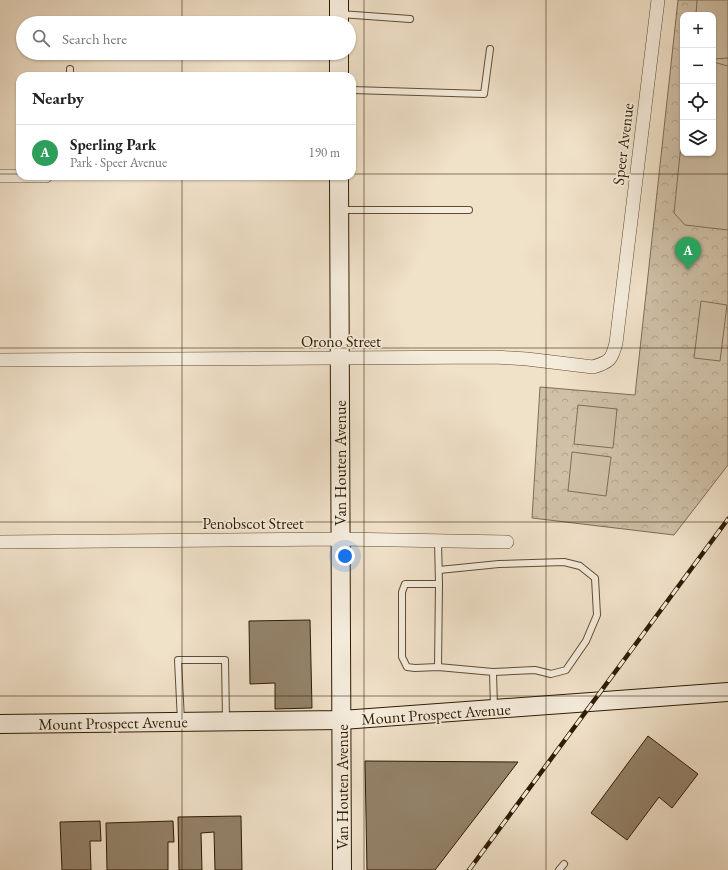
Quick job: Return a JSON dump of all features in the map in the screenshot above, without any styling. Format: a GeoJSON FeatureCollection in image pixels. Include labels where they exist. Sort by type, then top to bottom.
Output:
{"type":"FeatureCollection","features":[{"type":"Feature","properties":{"kind":"street","name":"Speer Avenue"},"geometry":{"type":"LineString","coordinates":[[622,291],[658,0]]}},
{"type":"Feature","properties":{"kind":"street"},"geometry":{"type":"LineString","coordinates":[[339,60],[339,72]]}},
{"type":"Feature","properties":{"kind":"street"},"geometry":{"type":"LineString","coordinates":[[0,176],[16,176]]}},
{"type":"Feature","properties":{"kind":"street","name":"Van Houten Avenue"},"geometry":{"type":"LineString","coordinates":[[339,180],[342,870]]}},
{"type":"Feature","properties":{"kind":"street","name":"Orono Street"},"geometry":{"type":"LineString","coordinates":[[0,360],[495,357],[593,366],[602,364],[612,357],[616,343],[622,291]]}},
{"type":"Feature","properties":{"kind":"street","name":"Penobscot Street"},"geometry":{"type":"LineString","coordinates":[[0,542],[340,539],[507,542]]}},
{"type":"Feature","properties":{"kind":"street","name":"Mount Prospect Avenue"},"geometry":{"type":"LineString","coordinates":[[0,724],[342,720],[728,692]]}},
{"type":"Feature","properties":{"kind":"lane"},"geometry":{"type":"LineString","coordinates":[[339,12],[410,19]]}},
{"type":"Feature","properties":{"kind":"lane"},"geometry":{"type":"LineString","coordinates":[[356,90],[484,94],[490,49]]}},
{"type":"Feature","properties":{"kind":"lane"},"geometry":{"type":"LineString","coordinates":[[339,210],[469,210]]}},
{"type":"Feature","properties":{"kind":"lane"},"geometry":{"type":"LineString","coordinates":[[438,541],[438,667]]}},
{"type":"Feature","properties":{"kind":"lane"},"geometry":{"type":"LineString","coordinates":[[439,570],[499,564],[564,562],[580,566],[595,578],[597,615],[586,641],[566,670],[551,674],[534,670],[493,672],[438,667],[407,667],[402,656],[402,592],[405,584],[439,584]]}},
{"type":"Feature","properties":{"kind":"lane"},"geometry":{"type":"LineString","coordinates":[[181,722],[178,660],[226,660],[226,722]]}},
{"type":"Feature","properties":{"kind":"lane"},"geometry":{"type":"LineString","coordinates":[[493,672],[495,710]]}},
{"type":"Feature","properties":{"kind":"lane"},"geometry":{"type":"LineString","coordinates":[[559,870],[564,864]]}},
{"type":"Feature","properties":{"kind":"green space"},"geometry":{"type":"Polygon","coordinates":[[[678,0],[728,0],[728,465],[674,535],[532,518],[540,387],[635,395],[678,0]]]}},
{"type":"Feature","properties":{"kind":"green space"},"geometry":{"type":"Polygon","coordinates":[[[697,0],[728,0],[728,58],[716,59],[716,12],[696,12],[697,0]]]}},
{"type":"Feature","properties":{"kind":"green space"},"geometry":{"type":"Polygon","coordinates":[[[716,63],[728,66],[728,230],[685,225],[674,213],[680,154],[680,156],[716,156],[716,63]]]}},
{"type":"Feature","properties":{"kind":"green space"},"geometry":{"type":"Polygon","coordinates":[[[701,301],[727,305],[720,361],[694,358],[701,301]]]}},
{"type":"Feature","properties":{"kind":"green space"},"geometry":{"type":"Polygon","coordinates":[[[578,405],[617,409],[613,448],[574,444],[578,405]]]}},
{"type":"Feature","properties":{"kind":"green space"},"geometry":{"type":"Polygon","coordinates":[[[572,452],[611,457],[606,496],[568,491],[572,452]]]}},
{"type":"Feature","properties":{"kind":"building"},"geometry":{"type":"Polygon","coordinates":[[[310,620],[312,708],[275,709],[275,683],[250,684],[249,621],[310,620]]]}},
{"type":"Feature","properties":{"kind":"building"},"geometry":{"type":"Polygon","coordinates":[[[648,736],[698,774],[672,808],[659,797],[627,840],[591,813],[648,736]]]}},
{"type":"Feature","properties":{"kind":"building"},"geometry":{"type":"Polygon","coordinates":[[[365,761],[518,762],[435,870],[367,870],[365,761]]]}},
{"type":"Feature","properties":{"kind":"building"},"geometry":{"type":"Polygon","coordinates":[[[241,816],[242,870],[215,870],[214,832],[201,833],[202,870],[179,870],[178,817],[241,816]]]}},
{"type":"Feature","properties":{"kind":"building"},"geometry":{"type":"Polygon","coordinates":[[[100,821],[101,841],[90,841],[91,870],[62,870],[60,822],[100,821]]]}},
{"type":"Feature","properties":{"kind":"building"},"geometry":{"type":"Polygon","coordinates":[[[173,821],[174,842],[168,842],[168,870],[107,870],[106,823],[173,821]]]}},
{"type":"Feature","properties":{"kind":"railway"},"geometry":{"type":"LineString","coordinates":[[469,870],[728,519]]}},
{"type":"Feature","properties":{"kind":"place","name":"Sperling Park"},"geometry":{"type":"Point","coordinates":[688,270]}}]}
